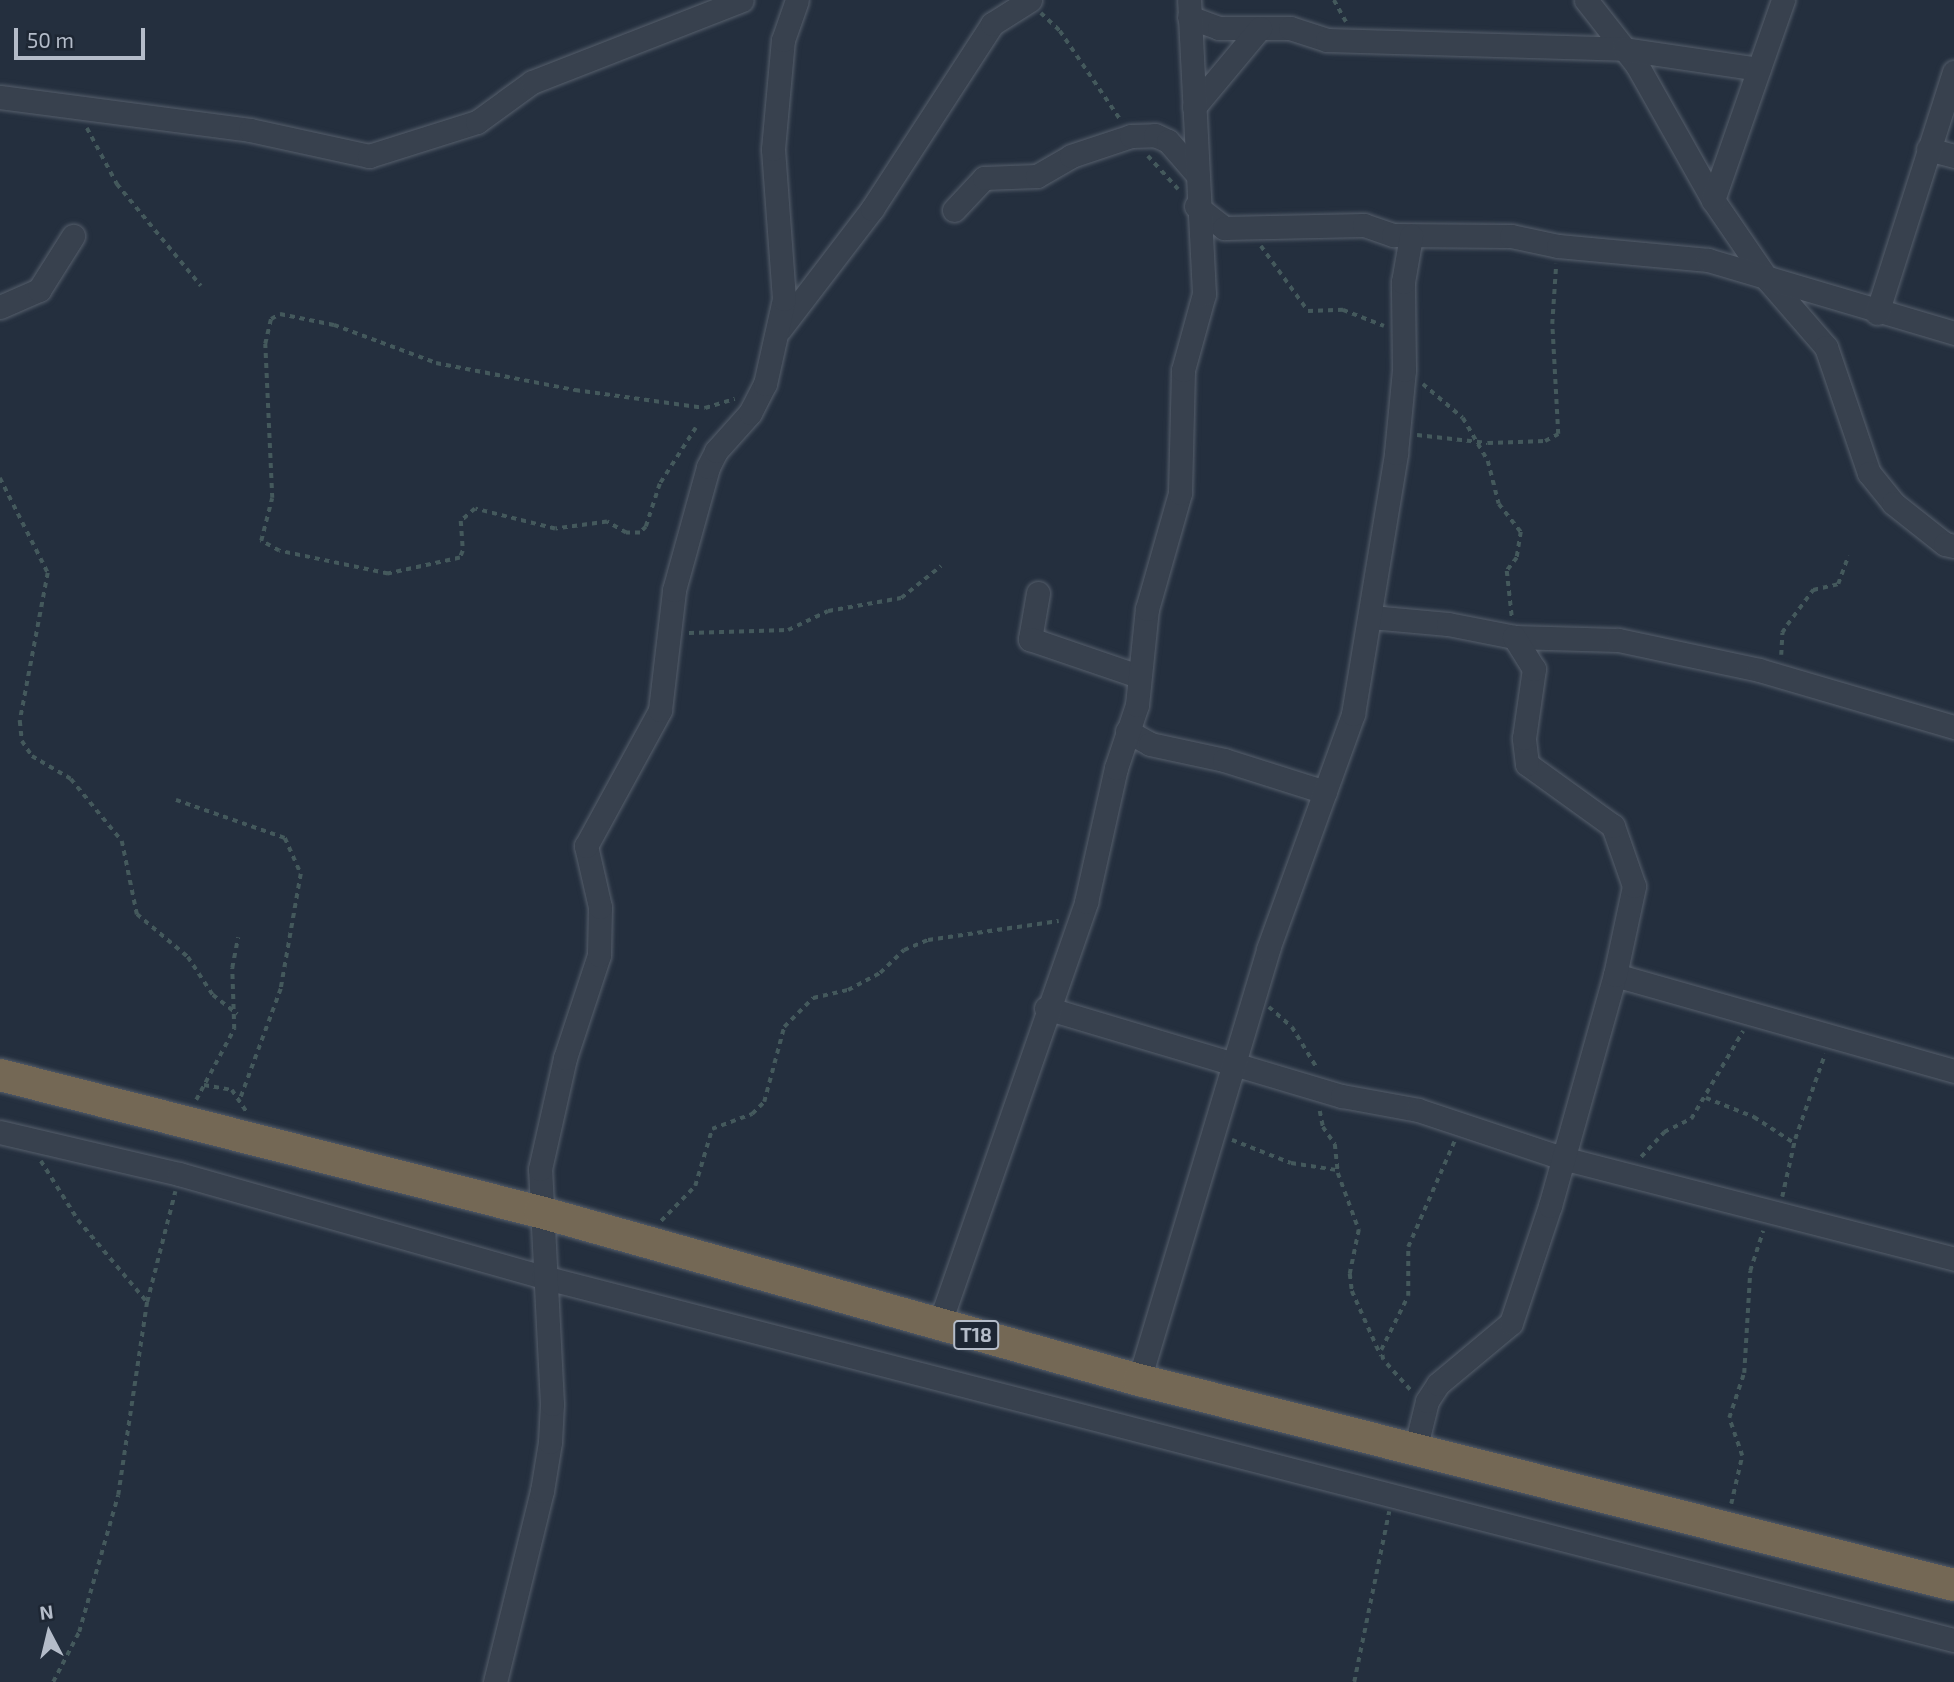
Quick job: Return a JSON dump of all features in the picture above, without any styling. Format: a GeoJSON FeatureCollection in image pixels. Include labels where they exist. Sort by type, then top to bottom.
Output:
{"type":"FeatureCollection","features":[{"type":"Feature","properties":{"kind":"highway","name":"T18"},"geometry":{"type":"LineString","coordinates":[[0,1076],[186,1119],[540,1212],[1139,1380],[1954,1585]]}},
{"type":"Feature","properties":{"kind":"street"},"geometry":{"type":"LineString","coordinates":[[0,97],[250,130],[369,156],[477,122],[532,82],[742,0]]}},
{"type":"Feature","properties":{"kind":"street"},"geometry":{"type":"LineString","coordinates":[[495,1682],[542,1491],[550,1441],[552,1404],[540,1212],[542,1155],[565,1058],[599,955],[600,907],[586,846],[657,716],[674,590],[708,467],[716,451],[750,413],[765,384],[784,299],[773,149],[783,40],[797,0]]}},
{"type":"Feature","properties":{"kind":"street"},"geometry":{"type":"LineString","coordinates":[[1586,0],[1624,49],[1713,200],[1767,279],[1826,347],[1869,472],[1893,503],[1945,544],[1954,546]]}},
{"type":"Feature","properties":{"kind":"street"},"geometry":{"type":"LineString","coordinates":[[1713,200],[1783,0]]}},
{"type":"Feature","properties":{"kind":"street"},"geometry":{"type":"LineString","coordinates":[[774,336],[872,209],[992,24],[1030,1]]}},
{"type":"Feature","properties":{"kind":"street"},"geometry":{"type":"LineString","coordinates":[[1189,9],[1219,28],[1290,28],[1327,40],[1624,49],[1759,69]]}},
{"type":"Feature","properties":{"kind":"street"},"geometry":{"type":"LineString","coordinates":[[939,1325],[1046,1008],[1086,902],[1128,731],[1138,705],[1138,676],[1147,609],[1180,493],[1183,370],[1204,294],[1196,206],[1189,9]]}},
{"type":"Feature","properties":{"kind":"street"},"geometry":{"type":"LineString","coordinates":[[1194,107],[1260,28]]}},
{"type":"Feature","properties":{"kind":"street"},"geometry":{"type":"LineString","coordinates":[[1877,313],[1954,72]]}},
{"type":"Feature","properties":{"kind":"street"},"geometry":{"type":"LineString","coordinates":[[954,210],[984,178],[1040,175],[1071,156],[1131,136],[1155,135],[1168,141],[1195,172]]}},
{"type":"Feature","properties":{"kind":"street"},"geometry":{"type":"LineString","coordinates":[[1928,149],[1954,156]]}},
{"type":"Feature","properties":{"kind":"street"},"geometry":{"type":"LineString","coordinates":[[1196,206],[1224,228],[1364,225],[1411,236],[1511,236],[1558,246],[1708,260],[1877,313],[1954,333]]}},
{"type":"Feature","properties":{"kind":"street"},"geometry":{"type":"LineString","coordinates":[[0,307],[39,290],[74,236]]}},
{"type":"Feature","properties":{"kind":"street"},"geometry":{"type":"LineString","coordinates":[[1139,1380],[1232,1061],[1254,1002],[1281,909],[1353,715],[1371,617],[1397,434],[1404,370],[1403,282],[1411,236]]}},
{"type":"Feature","properties":{"kind":"street"},"geometry":{"type":"LineString","coordinates":[[1038,593],[1030,639],[1138,676]]}},
{"type":"Feature","properties":{"kind":"street"},"geometry":{"type":"LineString","coordinates":[[1371,617],[1448,624],[1514,637],[1618,640],[1783,678],[1954,727]]}},
{"type":"Feature","properties":{"kind":"street"},"geometry":{"type":"LineString","coordinates":[[1415,1450],[1426,1407],[1438,1384],[1511,1323],[1615,975],[1634,888],[1633,873],[1613,826],[1527,764],[1524,738],[1534,669],[1514,637]]}},
{"type":"Feature","properties":{"kind":"street"},"geometry":{"type":"LineString","coordinates":[[1128,731],[1150,744],[1224,760],[1325,792]]}},
{"type":"Feature","properties":{"kind":"street"},"geometry":{"type":"LineString","coordinates":[[1615,975],[1954,1071]]}},
{"type":"Feature","properties":{"kind":"street"},"geometry":{"type":"LineString","coordinates":[[1046,1008],[1317,1087],[1460,1123],[1562,1158],[1954,1259]]}},
{"type":"Feature","properties":{"kind":"street"},"geometry":{"type":"LineString","coordinates":[[0,1132],[179,1174],[543,1277],[1954,1640]]}},
{"type":"Feature","properties":{"kind":"path"},"geometry":{"type":"LineString","coordinates":[[1030,1],[1060,31],[1131,136],[1196,206]]}},
{"type":"Feature","properties":{"kind":"path"},"geometry":{"type":"LineString","coordinates":[[59,105],[80,119],[117,184],[201,286]]}},
{"type":"Feature","properties":{"kind":"path"},"geometry":{"type":"LineString","coordinates":[[1257,243],[1308,311],[1349,311],[1404,330]]}},
{"type":"Feature","properties":{"kind":"path"},"geometry":{"type":"LineString","coordinates":[[1397,434],[1478,441],[1545,441],[1558,434],[1552,324],[1558,246]]}},
{"type":"Feature","properties":{"kind":"path"},"geometry":{"type":"LineString","coordinates":[[696,428],[660,484],[646,527],[640,533],[626,533],[607,522],[555,529],[475,509],[461,521],[463,551],[460,558],[388,574],[279,551],[261,541],[272,498],[265,344],[271,319],[280,314],[334,326],[436,363],[575,390],[705,408],[722,405],[765,384]]}},
{"type":"Feature","properties":{"kind":"path"},"geometry":{"type":"LineString","coordinates":[[1404,370],[1463,418],[1488,461],[1499,504],[1521,532],[1517,558],[1507,571],[1514,637]]}},
{"type":"Feature","properties":{"kind":"path"},"geometry":{"type":"LineString","coordinates":[[0,478],[48,573],[20,721],[22,741],[32,756],[71,779],[122,841],[137,915],[188,957],[213,995],[237,1014]]}},
{"type":"Feature","properties":{"kind":"path"},"geometry":{"type":"LineString","coordinates":[[1783,678],[1782,633],[1813,590],[1838,584],[1847,556]]}},
{"type":"Feature","properties":{"kind":"path"},"geometry":{"type":"LineString","coordinates":[[669,632],[788,630],[828,611],[901,598],[941,566]]}},
{"type":"Feature","properties":{"kind":"path"},"geometry":{"type":"LineString","coordinates":[[176,800],[285,838],[301,874],[281,989],[240,1100]]}},
{"type":"Feature","properties":{"kind":"path"},"geometry":{"type":"LineString","coordinates":[[633,1239],[665,1218],[690,1193],[712,1129],[760,1107],[784,1027],[813,998],[848,990],[880,973],[904,950],[929,940],[1055,923],[1086,902]]}},
{"type":"Feature","properties":{"kind":"path"},"geometry":{"type":"LineString","coordinates":[[186,1119],[234,1028],[237,1014],[232,968],[238,938]]}},
{"type":"Feature","properties":{"kind":"path"},"geometry":{"type":"LineString","coordinates":[[1254,1002],[1273,1009],[1292,1027],[1314,1059],[1323,1127],[1335,1144],[1337,1170],[1359,1230],[1350,1273],[1352,1291],[1381,1356],[1426,1407]]}},
{"type":"Feature","properties":{"kind":"path"},"geometry":{"type":"LineString","coordinates":[[1624,1173],[1664,1132],[1691,1119],[1706,1098],[1750,1013]]}},
{"type":"Feature","properties":{"kind":"path"},"geometry":{"type":"LineString","coordinates":[[1720,1524],[1736,1494],[1742,1456],[1729,1418],[1744,1373],[1750,1271],[1788,1181],[1795,1143],[1825,1053],[1811,1029]]}},
{"type":"Feature","properties":{"kind":"path"},"geometry":{"type":"LineString","coordinates":[[204,1085],[232,1090],[270,1142]]}},
{"type":"Feature","properties":{"kind":"path"},"geometry":{"type":"LineString","coordinates":[[1706,1098],[1754,1117],[1795,1143]]}},
{"type":"Feature","properties":{"kind":"path"},"geometry":{"type":"LineString","coordinates":[[1381,1356],[1408,1296],[1408,1247],[1460,1123]]}},
{"type":"Feature","properties":{"kind":"path"},"geometry":{"type":"LineString","coordinates":[[1211,1130],[1291,1163],[1337,1170]]}},
{"type":"Feature","properties":{"kind":"path"},"geometry":{"type":"LineString","coordinates":[[25,1139],[78,1220],[147,1302]]}},
{"type":"Feature","properties":{"kind":"path"},"geometry":{"type":"LineString","coordinates":[[53,1682],[79,1632],[118,1495],[147,1302],[179,1174]]}},
{"type":"Feature","properties":{"kind":"path"},"geometry":{"type":"LineString","coordinates":[[1354,1682],[1386,1540],[1390,1493]]}}]}
